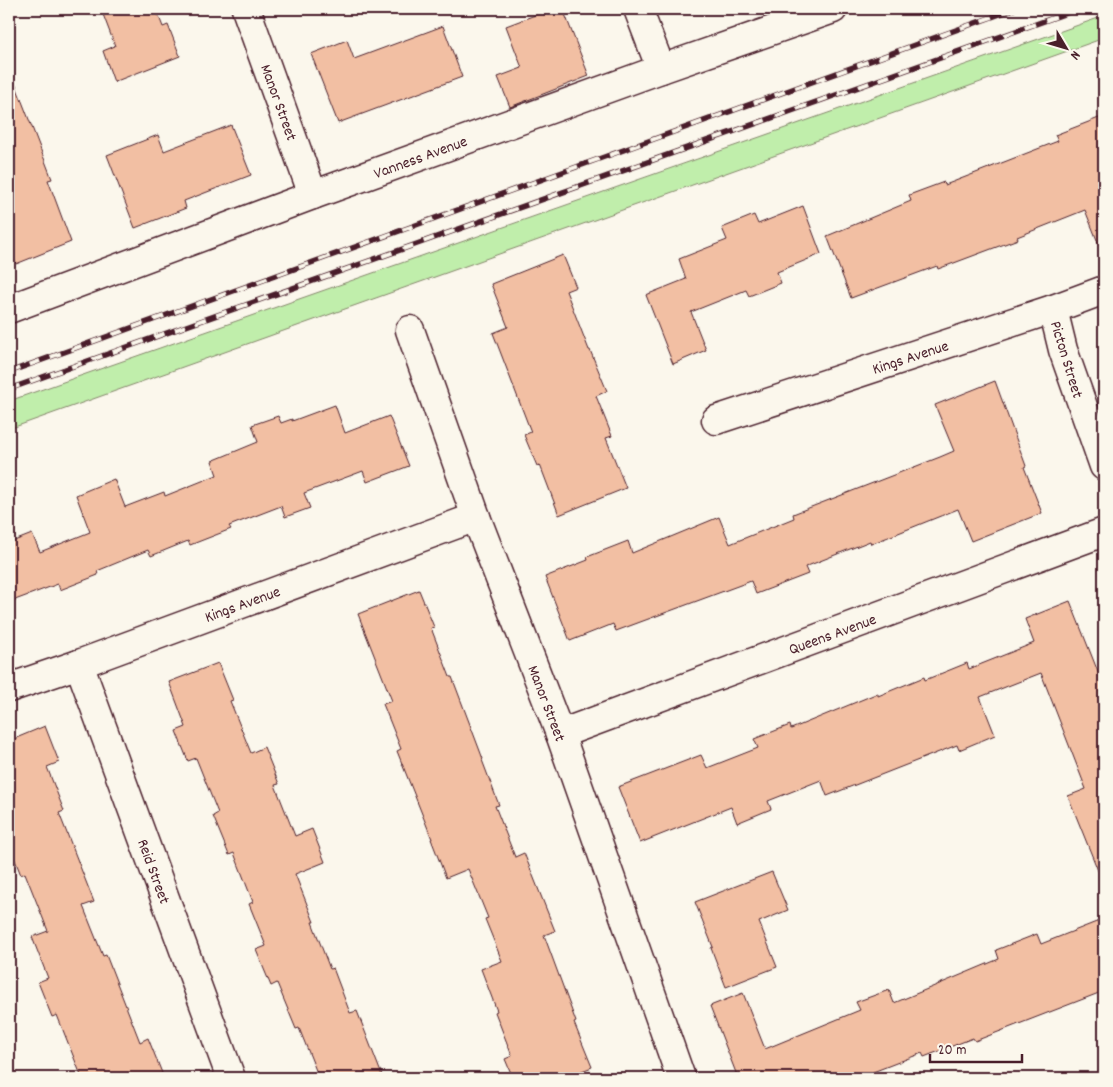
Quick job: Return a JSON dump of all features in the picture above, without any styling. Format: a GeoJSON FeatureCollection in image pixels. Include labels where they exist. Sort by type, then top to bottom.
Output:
{"type":"FeatureCollection","features":[{"type":"Feature","properties":{"kind":"street","name":"Manor Street"},"geometry":{"type":"LineString","coordinates":[[246,9],[313,195]]}},
{"type":"Feature","properties":{"kind":"street"},"geometry":{"type":"LineString","coordinates":[[638,9],[661,69]]}},
{"type":"Feature","properties":{"kind":"street","name":"Vanness Avenue"},"geometry":{"type":"LineString","coordinates":[[9,309],[313,195],[833,9]]}},
{"type":"Feature","properties":{"kind":"street","name":"Kings Avenue"},"geometry":{"type":"LineString","coordinates":[[716,420],[1053,309],[1104,290]]}},
{"type":"Feature","properties":{"kind":"street","name":"Picton Street"},"geometry":{"type":"LineString","coordinates":[[1053,309],[1063,350],[1104,466]]}},
{"type":"Feature","properties":{"kind":"street","name":"Manor Street"},"geometry":{"type":"LineString","coordinates":[[410,330],[476,517],[560,734],[681,1078]]}},
{"type":"Feature","properties":{"kind":"street","name":"Kings Avenue"},"geometry":{"type":"LineString","coordinates":[[9,688],[79,664],[476,517]]}},
{"type":"Feature","properties":{"kind":"street","name":"Queens Avenue"},"geometry":{"type":"LineString","coordinates":[[560,734],[1104,532]]}},
{"type":"Feature","properties":{"kind":"street","name":"Reid Street"},"geometry":{"type":"LineString","coordinates":[[79,664],[231,1078]]}},
{"type":"Feature","properties":{"kind":"green space"},"geometry":{"type":"Polygon","coordinates":[[[1104,16],[1104,38],[9,429],[9,401],[1104,16]]]}},
{"type":"Feature","properties":{"kind":"building"},"geometry":{"type":"Polygon","coordinates":[[[101,9],[156,9],[163,27],[168,25],[180,56],[114,82],[103,51],[115,46],[101,9]]]}},
{"type":"Feature","properties":{"kind":"building"},"geometry":{"type":"Polygon","coordinates":[[[551,9],[563,9],[589,76],[510,107],[498,77],[522,68],[506,26],[551,9]]]}},
{"type":"Feature","properties":{"kind":"building"},"geometry":{"type":"Polygon","coordinates":[[[443,26],[462,77],[338,123],[311,54],[347,40],[354,59],[443,26]]]}},
{"type":"Feature","properties":{"kind":"building"},"geometry":{"type":"Polygon","coordinates":[[[9,73],[11,73],[52,179],[48,180],[71,242],[16,264],[9,245],[9,73]]]}},
{"type":"Feature","properties":{"kind":"building"},"geometry":{"type":"Polygon","coordinates":[[[1104,116],[1103,255],[1085,210],[1017,237],[1018,239],[938,269],[937,266],[851,298],[827,236],[911,201],[909,195],[944,182],[945,185],[1058,141],[1055,135],[1104,116]]]}},
{"type":"Feature","properties":{"kind":"building"},"geometry":{"type":"Polygon","coordinates":[[[231,125],[251,175],[184,201],[186,208],[135,228],[107,155],[158,135],[164,151],[231,125]]]}},
{"type":"Feature","properties":{"kind":"building"},"geometry":{"type":"Polygon","coordinates":[[[803,206],[821,254],[777,272],[781,283],[749,296],[746,290],[691,312],[706,350],[673,364],[646,295],[686,279],[679,259],[727,240],[722,228],[754,215],[758,224],[803,206]]]}},
{"type":"Feature","properties":{"kind":"building"},"geometry":{"type":"Polygon","coordinates":[[[563,255],[576,287],[566,291],[607,391],[596,396],[612,436],[606,438],[626,488],[559,515],[540,465],[537,466],[524,435],[531,432],[493,333],[508,327],[491,284],[563,255]]]}},
{"type":"Feature","properties":{"kind":"building"},"geometry":{"type":"Polygon","coordinates":[[[995,381],[1026,466],[1024,467],[1042,513],[971,541],[958,509],[871,544],[870,541],[805,567],[808,574],[756,594],[751,581],[616,631],[613,624],[570,641],[545,577],[588,560],[587,557],[628,541],[632,553],[719,517],[730,544],[794,518],[793,514],[954,451],[935,405],[995,381]]]}},
{"type":"Feature","properties":{"kind":"building"},"geometry":{"type":"Polygon","coordinates":[[[335,405],[345,433],[389,416],[409,466],[367,482],[363,471],[304,493],[310,508],[285,517],[281,506],[229,526],[231,529],[190,545],[188,541],[151,556],[148,550],[97,571],[98,575],[60,590],[58,584],[15,600],[9,585],[9,543],[32,534],[40,552],[90,532],[76,495],[114,479],[125,507],[164,492],[165,496],[217,475],[212,461],[258,442],[252,425],[278,416],[281,423],[292,419],[292,421],[335,405]]]}},
{"type":"Feature","properties":{"kind":"building"},"geometry":{"type":"Polygon","coordinates":[[[419,590],[434,627],[431,628],[483,759],[499,805],[495,806],[515,857],[524,853],[555,931],[544,935],[576,1022],[574,1023],[592,1067],[564,1078],[513,1078],[505,1059],[512,1056],[481,969],[502,961],[485,919],[488,918],[468,869],[446,878],[397,751],[401,749],[383,704],[392,701],[358,614],[419,590]]]}},
{"type":"Feature","properties":{"kind":"building"},"geometry":{"type":"Polygon","coordinates":[[[1070,601],[1104,687],[1104,883],[1068,796],[1086,789],[1041,673],[980,697],[995,735],[959,750],[957,745],[827,796],[821,780],[768,801],[771,809],[737,823],[731,807],[640,843],[618,787],[701,755],[707,768],[758,748],[754,739],[790,725],[791,729],[878,693],[878,696],[924,677],[925,680],[967,663],[969,669],[1034,643],[1025,619],[1070,601]]]}},
{"type":"Feature","properties":{"kind":"building"},"geometry":{"type":"Polygon","coordinates":[[[218,663],[233,700],[230,701],[251,753],[264,747],[279,784],[275,785],[295,836],[312,829],[325,862],[295,874],[330,969],[333,968],[350,1013],[357,1011],[383,1078],[319,1078],[299,1028],[296,1029],[277,983],[271,986],[256,950],[266,946],[249,904],[253,902],[234,853],[229,855],[213,816],[218,813],[196,758],[188,761],[176,731],[186,727],[169,682],[218,663]]]}},
{"type":"Feature","properties":{"kind":"building"},"geometry":{"type":"Polygon","coordinates":[[[45,726],[59,762],[47,767],[64,811],[59,813],[94,902],[83,906],[103,956],[106,955],[140,1042],[148,1038],[164,1078],[82,1078],[57,1015],[52,1017],[38,982],[48,978],[32,937],[48,931],[25,873],[21,875],[9,845],[9,741],[45,726]]]}},
{"type":"Feature","properties":{"kind":"building"},"geometry":{"type":"Polygon","coordinates":[[[772,872],[788,910],[759,922],[777,967],[726,987],[695,902],[772,872]]]}},
{"type":"Feature","properties":{"kind":"building"},"geometry":{"type":"Polygon","coordinates":[[[1104,919],[1104,991],[975,1041],[973,1038],[924,1057],[922,1053],[873,1072],[875,1078],[738,1078],[710,1006],[743,993],[765,1049],[860,1010],[856,1002],[889,990],[894,1003],[999,959],[996,950],[1037,934],[1041,944],[1104,919]]]}},
{"type":"Feature","properties":{"kind":"railway"},"geometry":{"type":"LineString","coordinates":[[9,372],[1014,9]]}},
{"type":"Feature","properties":{"kind":"railway"},"geometry":{"type":"LineString","coordinates":[[9,389],[1078,9]]}}]}
